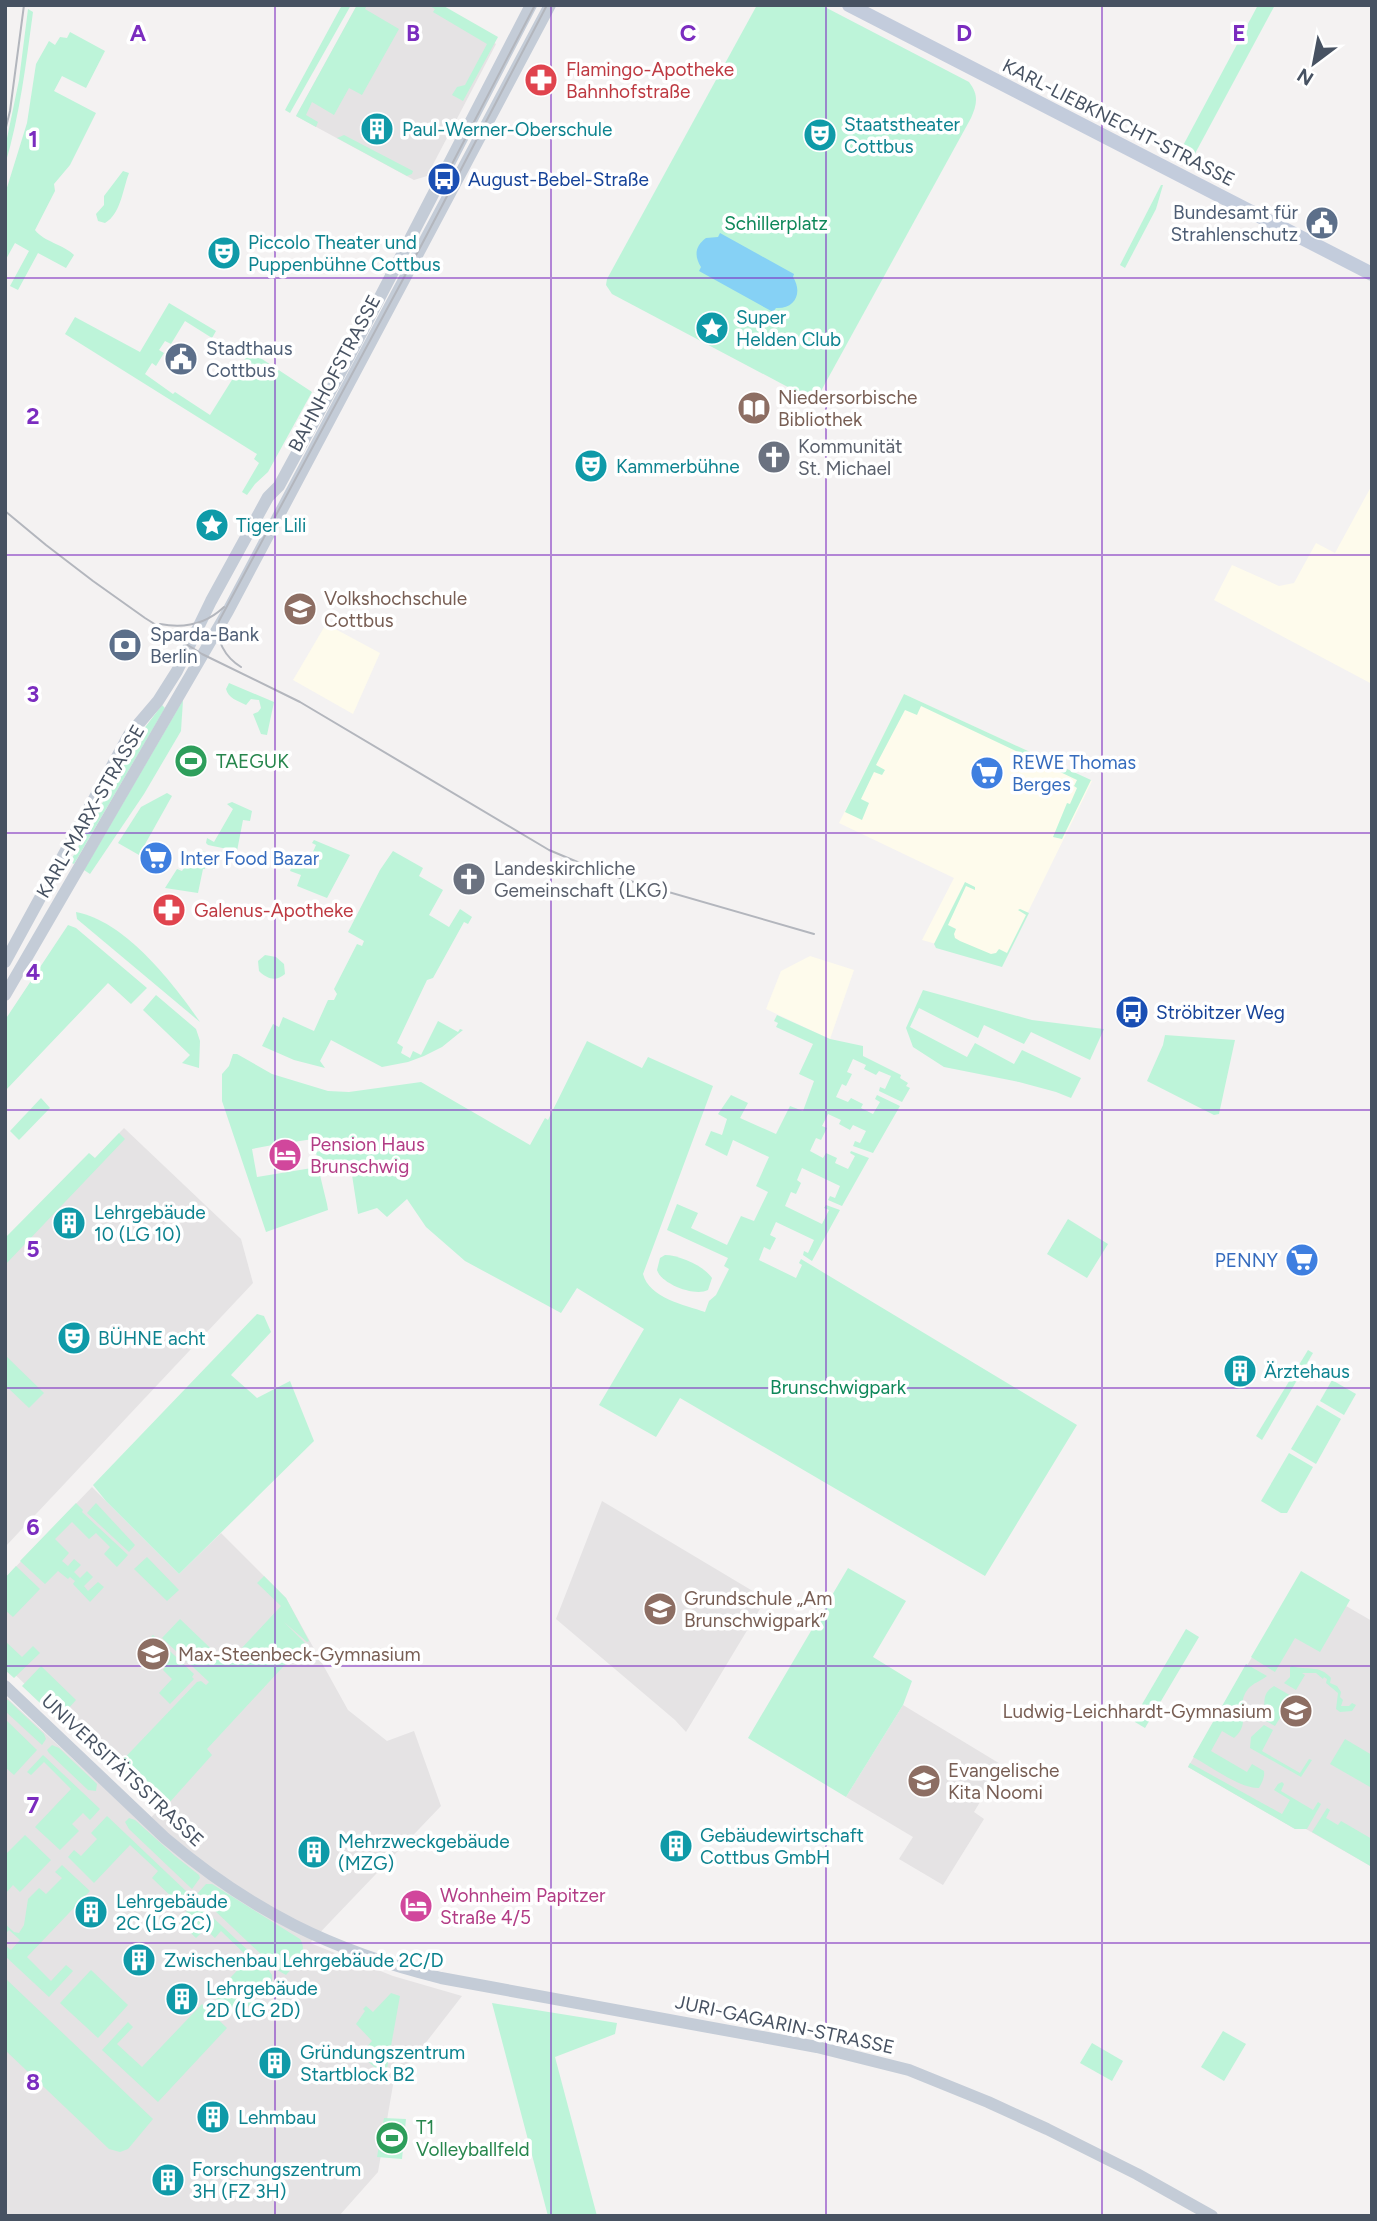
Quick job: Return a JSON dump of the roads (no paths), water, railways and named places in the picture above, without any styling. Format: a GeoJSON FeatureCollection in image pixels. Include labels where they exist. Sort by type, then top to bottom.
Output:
{"type":"FeatureCollection","features":[{"type":"Feature","properties":{"kind":"main road","name":"KARL-LIEBKNECHT-STRASSE"},"geometry":{"type":"LineString","coordinates":[[849,5],[1372,274]]}},
{"type":"Feature","properties":{"kind":"street","name":"BAHNHOFSTRASSE"},"geometry":{"type":"LineString","coordinates":[[193,637],[263,505],[279,486],[340,373],[531,5]]}},
{"type":"Feature","properties":{"kind":"street","name":"BAHNHOFSTRASSE"},"geometry":{"type":"LineString","coordinates":[[207,645],[228,611],[550,5]]}},
{"type":"Feature","properties":{"kind":"street","name":"KARL-MARX-STRASSE"},"geometry":{"type":"LineString","coordinates":[[5,962],[129,735],[158,701],[177,671],[193,637]]}},
{"type":"Feature","properties":{"kind":"street","name":"KARL-MARX-STRASSE"},"geometry":{"type":"LineString","coordinates":[[5,995],[207,645]]}},
{"type":"Feature","properties":{"kind":"street","name":"UNIVERSITÄTSSTRASSE"},"geometry":{"type":"LineString","coordinates":[[5,1686],[186,1857],[233,1891],[326,1942]]}},
{"type":"Feature","properties":{"kind":"street","name":"JURI-GAGARIN-STRASSE"},"geometry":{"type":"LineString","coordinates":[[326,1942],[384,1963],[441,1978],[763,2036],[909,2070],[1047,2129],[1212,2216]]}},
{"type":"Feature","properties":{"kind":"water"},"geometry":{"type":"Polygon","coordinates":[[[720,233],[794,274],[797,294],[792,303],[776,308],[773,312],[699,271],[701,267],[697,255],[700,244],[706,238],[718,237],[720,233]]]}},
{"type":"Feature","properties":{"kind":"tram line"},"geometry":{"type":"LineString","coordinates":[[5,131],[24,5]]}},
{"type":"Feature","properties":{"kind":"tram line"},"geometry":{"type":"LineString","coordinates":[[452,164],[535,5]]}},
{"type":"Feature","properties":{"kind":"tram line"},"geometry":{"type":"LineString","coordinates":[[241,667],[230,658],[220,641],[219,621],[547,5]]}},
{"type":"Feature","properties":{"kind":"tram line"},"geometry":{"type":"LineString","coordinates":[[5,511],[93,581],[202,654],[300,702],[549,850],[606,874],[814,934]]}},
{"type":"Feature","properties":{"kind":"tram line"},"geometry":{"type":"LineString","coordinates":[[160,624],[195,624],[210,618],[224,607]]}},
{"type":"Feature","properties":{"kind":"place","name":"Flamingo-Apotheke Bahnhofstraße"},"geometry":{"type":"Point","coordinates":[541,80]}},
{"type":"Feature","properties":{"kind":"place","name":"Paul-Werner-Oberschule"},"geometry":{"type":"Point","coordinates":[377,129]}},
{"type":"Feature","properties":{"kind":"place","name":"Staatstheater Cottbus"},"geometry":{"type":"Point","coordinates":[820,135]}},
{"type":"Feature","properties":{"kind":"place","name":"August-Bebel-Straße"},"geometry":{"type":"Point","coordinates":[444,179]}},
{"type":"Feature","properties":{"kind":"place","name":"Bundesamt für Strahlenschutz"},"geometry":{"type":"Point","coordinates":[1322,223]}},
{"type":"Feature","properties":{"kind":"place","name":"Piccolo Theater und Puppenbühne Cottbus"},"geometry":{"type":"Point","coordinates":[224,253]}},
{"type":"Feature","properties":{"kind":"place","name":"Super Helden Club"},"geometry":{"type":"Point","coordinates":[712,328]}},
{"type":"Feature","properties":{"kind":"place","name":"Stadthaus Cottbus"},"geometry":{"type":"Point","coordinates":[181,359]}},
{"type":"Feature","properties":{"kind":"place","name":"Niedersorbische Bibliothek"},"geometry":{"type":"Point","coordinates":[754,408]}},
{"type":"Feature","properties":{"kind":"place","name":"Kommunität St. Michael"},"geometry":{"type":"Point","coordinates":[774,457]}},
{"type":"Feature","properties":{"kind":"place","name":"Kammerbühne"},"geometry":{"type":"Point","coordinates":[591,466]}},
{"type":"Feature","properties":{"kind":"place","name":"Tiger Lili"},"geometry":{"type":"Point","coordinates":[212,525]}},
{"type":"Feature","properties":{"kind":"place","name":"Volkshochschule Cottbus"},"geometry":{"type":"Point","coordinates":[300,609]}},
{"type":"Feature","properties":{"kind":"place","name":"Sparda-Bank Berlin"},"geometry":{"type":"Point","coordinates":[125,645]}},
{"type":"Feature","properties":{"kind":"place","name":"TAEGUK"},"geometry":{"type":"Point","coordinates":[191,761]}},
{"type":"Feature","properties":{"kind":"place","name":"REWE Thomas Berges"},"geometry":{"type":"Point","coordinates":[987,773]}},
{"type":"Feature","properties":{"kind":"place","name":"Inter Food Bazar"},"geometry":{"type":"Point","coordinates":[156,858]}},
{"type":"Feature","properties":{"kind":"place","name":"Landeskirchliche Gemeinschaft (LKG)"},"geometry":{"type":"Point","coordinates":[469,879]}},
{"type":"Feature","properties":{"kind":"place","name":"Galenus-Apotheke"},"geometry":{"type":"Point","coordinates":[169,910]}},
{"type":"Feature","properties":{"kind":"place","name":"Ströbitzer Weg"},"geometry":{"type":"Point","coordinates":[1132,1012]}},
{"type":"Feature","properties":{"kind":"place","name":"Pension Haus Brunschwig"},"geometry":{"type":"Point","coordinates":[285,1155]}},
{"type":"Feature","properties":{"kind":"place","name":"Lehrgebäude 10 (LG 10)"},"geometry":{"type":"Point","coordinates":[69,1223]}},
{"type":"Feature","properties":{"kind":"place","name":"PENNY"},"geometry":{"type":"Point","coordinates":[1302,1260]}},
{"type":"Feature","properties":{"kind":"place","name":"BÜHNE acht"},"geometry":{"type":"Point","coordinates":[74,1338]}},
{"type":"Feature","properties":{"kind":"place","name":"Ärztehaus"},"geometry":{"type":"Point","coordinates":[1240,1371]}},
{"type":"Feature","properties":{"kind":"place","name":"Grundschule „Am Brunschwigpark”"},"geometry":{"type":"Point","coordinates":[660,1609]}},
{"type":"Feature","properties":{"kind":"place","name":"Max-Steenbeck-Gymnasium"},"geometry":{"type":"Point","coordinates":[153,1654]}},
{"type":"Feature","properties":{"kind":"place","name":"Ludwig-Leichhardt-Gymnasium"},"geometry":{"type":"Point","coordinates":[1296,1711]}},
{"type":"Feature","properties":{"kind":"place","name":"Evangelische Kita Noomi"},"geometry":{"type":"Point","coordinates":[924,1781]}},
{"type":"Feature","properties":{"kind":"place","name":"Gebäudewirtschaft Cottbus GmbH"},"geometry":{"type":"Point","coordinates":[676,1846]}},
{"type":"Feature","properties":{"kind":"place","name":"Mehrzweckgebäude (MZG)"},"geometry":{"type":"Point","coordinates":[314,1852]}},
{"type":"Feature","properties":{"kind":"place","name":"Wohnheim Papitzer Straße 4/5"},"geometry":{"type":"Point","coordinates":[416,1906]}},
{"type":"Feature","properties":{"kind":"place","name":"Lehrgebäude 2C (LG 2C)"},"geometry":{"type":"Point","coordinates":[91,1912]}},
{"type":"Feature","properties":{"kind":"place","name":"Zwischenbau Lehrgebäude 2C/D"},"geometry":{"type":"Point","coordinates":[139,1960]}},
{"type":"Feature","properties":{"kind":"place","name":"Lehrgebäude 2D (LG 2D)"},"geometry":{"type":"Point","coordinates":[182,1999]}},
{"type":"Feature","properties":{"kind":"place","name":"Gründungszentrum Startblock B2"},"geometry":{"type":"Point","coordinates":[275,2063]}},
{"type":"Feature","properties":{"kind":"place","name":"Lehmbau"},"geometry":{"type":"Point","coordinates":[213,2117]}},
{"type":"Feature","properties":{"kind":"place","name":"T1 Volleyballfeld"},"geometry":{"type":"Point","coordinates":[392,2138]}},
{"type":"Feature","properties":{"kind":"place","name":"Forschungszentrum 3H (FZ 3H)"},"geometry":{"type":"Point","coordinates":[168,2180]}},
{"type":"Feature","properties":{"kind":"park label","name":"Schillerplatz"},"geometry":{"type":"Point","coordinates":[776,223]}},
{"type":"Feature","properties":{"kind":"park label","name":"Brunschwigpark"},"geometry":{"type":"Point","coordinates":[838,1387]}}]}
